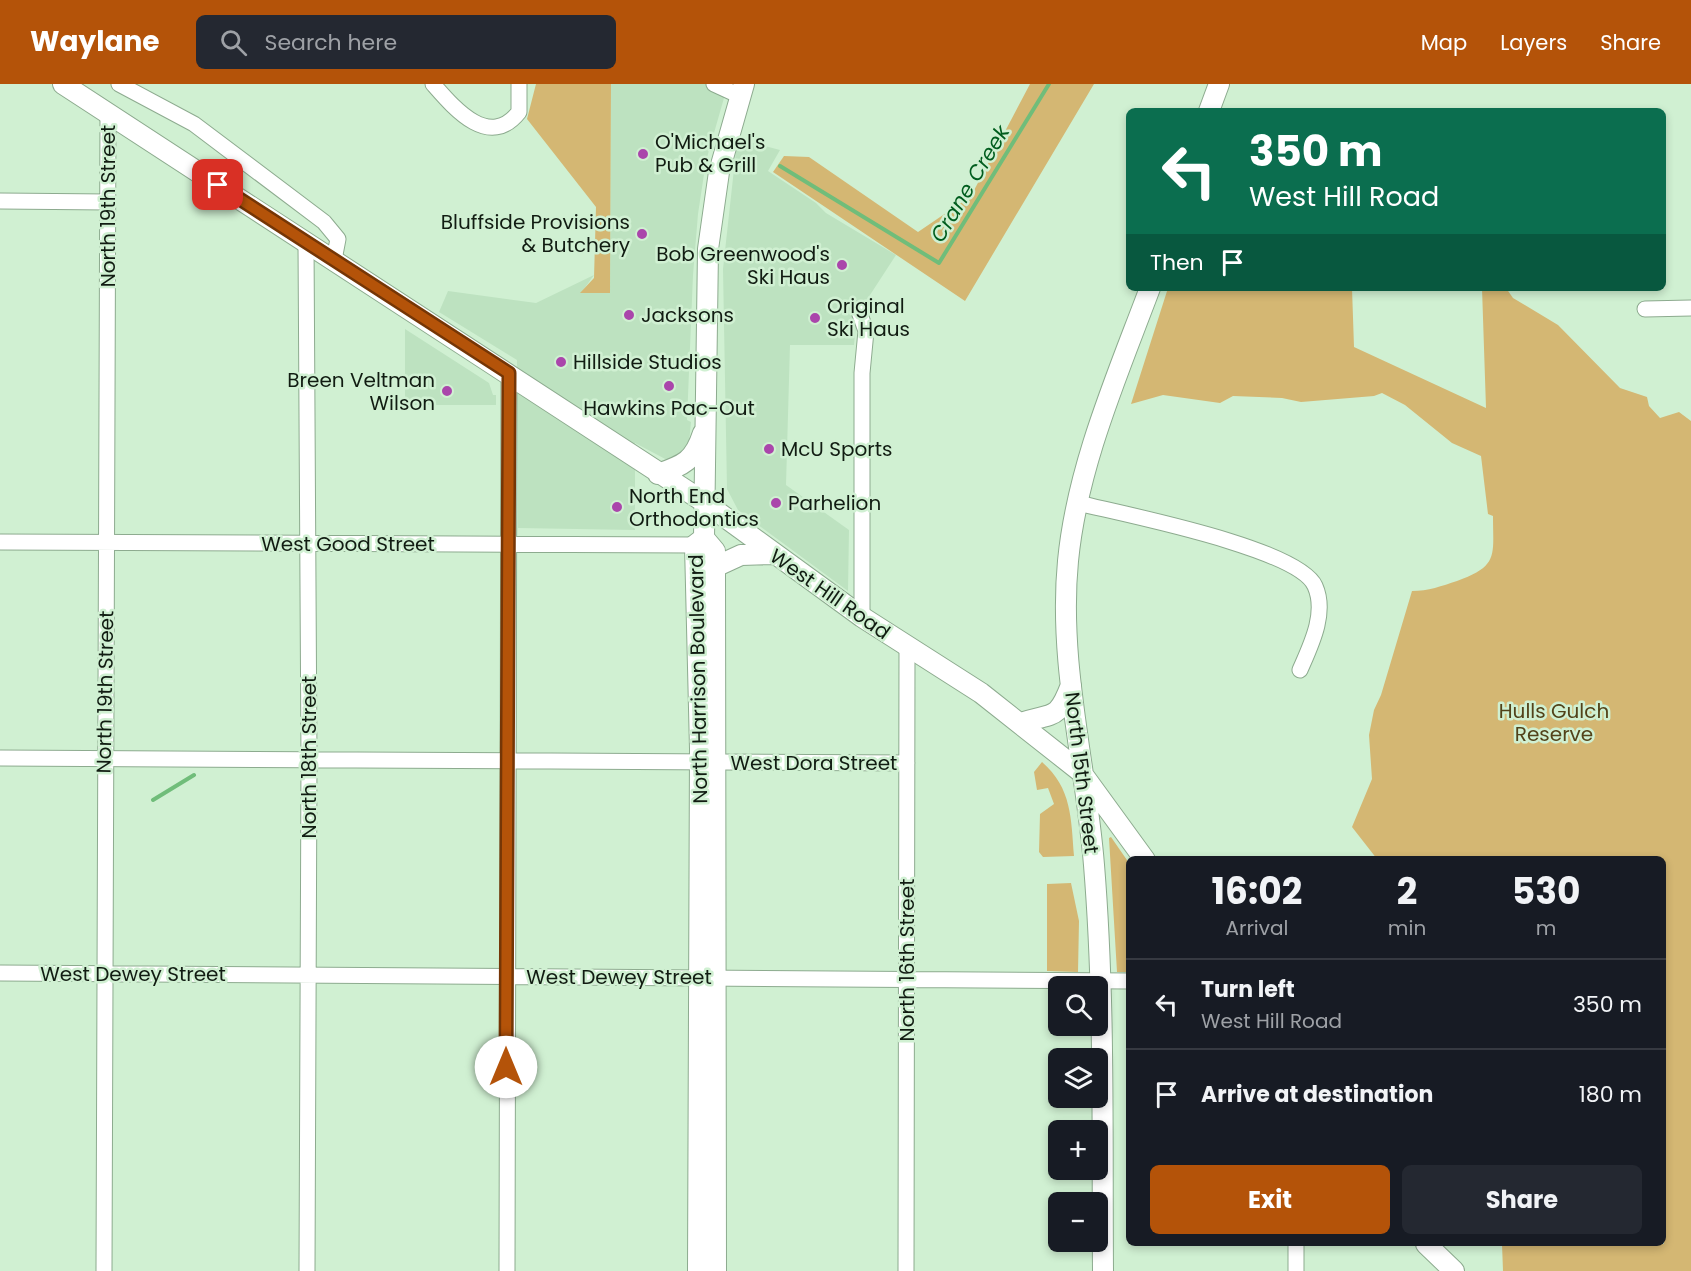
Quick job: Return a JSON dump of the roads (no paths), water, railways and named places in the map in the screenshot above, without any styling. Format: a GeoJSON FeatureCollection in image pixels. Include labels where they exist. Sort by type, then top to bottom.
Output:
{"type":"FeatureCollection","features":[{"type":"Feature","properties":{"kind":"street","name":"West Hill Road"},"geometry":{"type":"LineString","coordinates":[[63,84],[704,502],[772,554],[862,617],[907,648],[981,693],[1080,772],[1142,856]]}},
{"type":"Feature","properties":{"kind":"street"},"geometry":{"type":"LineString","coordinates":[[119,84],[194,124],[324,222],[338,239],[334,260]]}},
{"type":"Feature","properties":{"kind":"street"},"geometry":{"type":"LineString","coordinates":[[433,84],[456,110],[474,123],[488,127],[501,126],[519,112],[519,84]]}},
{"type":"Feature","properties":{"kind":"street"},"geometry":{"type":"LineString","coordinates":[[699,542],[704,502],[708,249],[719,172],[742,90],[714,84]]}},
{"type":"Feature","properties":{"kind":"street"},"geometry":{"type":"LineString","coordinates":[[1210,108],[1219,84]]}},
{"type":"Feature","properties":{"kind":"street","name":"North 19th Street"},"geometry":{"type":"LineString","coordinates":[[104,1271],[108,112]]}},
{"type":"Feature","properties":{"kind":"street"},"geometry":{"type":"LineString","coordinates":[[0,201],[108,202]]}},
{"type":"Feature","properties":{"kind":"street","name":"North 18th Street"},"geometry":{"type":"LineString","coordinates":[[306,243],[309,759],[308,1271]]}},
{"type":"Feature","properties":{"kind":"street","name":"North 15th Street"},"geometry":{"type":"LineString","coordinates":[[1101,976],[1092,840],[1080,772],[1067,654],[1066,595],[1072,532],[1092,447],[1149,291]]}},
{"type":"Feature","properties":{"kind":"street"},"geometry":{"type":"LineString","coordinates":[[1645,309],[1691,308]]}},
{"type":"Feature","properties":{"kind":"street"},"geometry":{"type":"LineString","coordinates":[[858,309],[866,331],[862,373],[862,617]]}},
{"type":"Feature","properties":{"kind":"street"},"geometry":{"type":"LineString","coordinates":[[507,1271],[509,373]]}},
{"type":"Feature","properties":{"kind":"street"},"geometry":{"type":"LineString","coordinates":[[658,474],[684,464],[697,451],[705,425]]}},
{"type":"Feature","properties":{"kind":"street"},"geometry":{"type":"LineString","coordinates":[[1078,503],[1219,538],[1303,572],[1314,585],[1319,606],[1311,646],[1300,670]]}},
{"type":"Feature","properties":{"kind":"street","name":"West Good Street"},"geometry":{"type":"LineString","coordinates":[[0,542],[308,544],[699,542]]}},
{"type":"Feature","properties":{"kind":"street","name":"North Harrison Boulevard"},"geometry":{"type":"LineString","coordinates":[[698,1271],[707,978],[708,762],[715,567],[715,550],[699,542],[708,762]]}},
{"type":"Feature","properties":{"kind":"street"},"geometry":{"type":"LineString","coordinates":[[715,567],[741,555],[772,554]]}},
{"type":"Feature","properties":{"kind":"street","name":"North 16th Street"},"geometry":{"type":"LineString","coordinates":[[906,1271],[907,648]]}},
{"type":"Feature","properties":{"kind":"street"},"geometry":{"type":"LineString","coordinates":[[1021,723],[1052,716],[1062,708],[1071,685]]}},
{"type":"Feature","properties":{"kind":"street","name":"West Dora Street"},"geometry":{"type":"LineString","coordinates":[[0,758],[907,763]]}},
{"type":"Feature","properties":{"kind":"street","name":"West Dewey Street"},"geometry":{"type":"LineString","coordinates":[[0,973],[1048,981]]}},
{"type":"Feature","properties":{"kind":"street","name":"North Harrison Boulevard"},"geometry":{"type":"LineString","coordinates":[[707,978],[716,1271]]}},
{"type":"Feature","properties":{"kind":"street","name":"West Dewey Street"},"geometry":{"type":"LineString","coordinates":[[1108,981],[1126,981]]}},
{"type":"Feature","properties":{"kind":"street","name":"North 15th Street"},"geometry":{"type":"LineString","coordinates":[[1101,1036],[1103,1271]]}},
{"type":"Feature","properties":{"kind":"street"},"geometry":{"type":"LineString","coordinates":[[1296,1246],[1296,1271]]}},
{"type":"Feature","properties":{"kind":"street"},"geometry":{"type":"LineString","coordinates":[[1428,1246],[1454,1271]]}},
{"type":"Feature","properties":{"kind":"waterway","name":"Crane Creek"},"geometry":{"type":"LineString","coordinates":[[780,166],[939,263],[1049,84]]}},
{"type":"Feature","properties":{"kind":"waterway","name":"Crane Creek"},"geometry":{"type":"LineString","coordinates":[[153,800],[194,775]]}},
{"type":"Feature","properties":{"kind":"place","name":"O'Michael's Pub & Grill"},"geometry":{"type":"Point","coordinates":[643,154]}},
{"type":"Feature","properties":{"kind":"place","name":"Bluffside Provisions & Butchery"},"geometry":{"type":"Point","coordinates":[642,234]}},
{"type":"Feature","properties":{"kind":"place","name":"Bob Greenwood's Ski Haus"},"geometry":{"type":"Point","coordinates":[842,265]}},
{"type":"Feature","properties":{"kind":"place","name":"Jacksons"},"geometry":{"type":"Point","coordinates":[629,315]}},
{"type":"Feature","properties":{"kind":"place","name":"Original Ski Haus"},"geometry":{"type":"Point","coordinates":[815,318]}},
{"type":"Feature","properties":{"kind":"place","name":"Hillside Studios"},"geometry":{"type":"Point","coordinates":[561,362]}},
{"type":"Feature","properties":{"kind":"place","name":"Hawkins Pac-Out"},"geometry":{"type":"Point","coordinates":[669,386]}},
{"type":"Feature","properties":{"kind":"place","name":"Breen Veltman Wilson"},"geometry":{"type":"Point","coordinates":[447,391]}},
{"type":"Feature","properties":{"kind":"place","name":"McU Sports"},"geometry":{"type":"Point","coordinates":[769,449]}},
{"type":"Feature","properties":{"kind":"place","name":"Parhelion"},"geometry":{"type":"Point","coordinates":[776,503]}},
{"type":"Feature","properties":{"kind":"place","name":"North End Orthodontics"},"geometry":{"type":"Point","coordinates":[617,507]}},
{"type":"Feature","properties":{"kind":"park label","name":"Hulls Gulch Reserve"},"geometry":{"type":"Point","coordinates":[1554,722]}}]}
